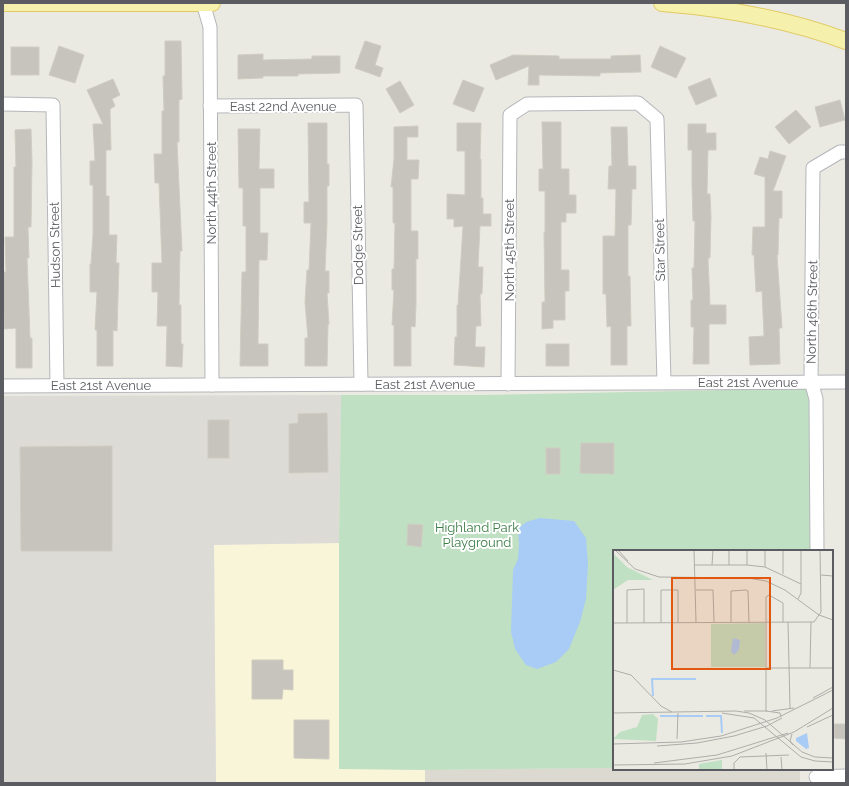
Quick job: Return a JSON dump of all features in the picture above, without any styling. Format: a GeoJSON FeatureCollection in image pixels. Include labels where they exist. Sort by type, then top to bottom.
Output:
{"type":"FeatureCollection","features":[{"type":"Feature","properties":{"kind":"main road"},"geometry":{"type":"LineString","coordinates":[[3,4],[212,3]]}},
{"type":"Feature","properties":{"kind":"main road"},"geometry":{"type":"LineString","coordinates":[[662,3],[688,5],[750,14],[784,22],[846,41]]}},
{"type":"Feature","properties":{"kind":"street","name":"North 44th Street"},"geometry":{"type":"LineString","coordinates":[[203,3],[210,27],[212,385]]}},
{"type":"Feature","properties":{"kind":"street","name":"North 45th Street"},"geometry":{"type":"LineString","coordinates":[[508,384],[510,115],[527,104],[638,103],[657,119]]}},
{"type":"Feature","properties":{"kind":"street","name":"Hudson Street"},"geometry":{"type":"LineString","coordinates":[[3,104],[53,105],[57,386]]}},
{"type":"Feature","properties":{"kind":"street","name":"East 22nd Avenue"},"geometry":{"type":"LineString","coordinates":[[210,106],[356,105]]}},
{"type":"Feature","properties":{"kind":"street","name":"Dodge Street"},"geometry":{"type":"LineString","coordinates":[[356,105],[361,384]]}},
{"type":"Feature","properties":{"kind":"street","name":"Star Street"},"geometry":{"type":"LineString","coordinates":[[657,119],[664,382]]}},
{"type":"Feature","properties":{"kind":"street","name":"North 46th Street"},"geometry":{"type":"LineString","coordinates":[[818,550],[816,399],[811,382],[813,168],[840,152],[846,152]]}},
{"type":"Feature","properties":{"kind":"street","name":"East 21st Avenue"},"geometry":{"type":"LineString","coordinates":[[3,386],[846,382]]}},
{"type":"Feature","properties":{"kind":"street"},"geometry":{"type":"LineString","coordinates":[[817,776],[846,776]]}},
{"type":"Feature","properties":{"kind":"shaded area"},"geometry":{"type":"Polygon","coordinates":[[[341,395],[339,543],[214,545],[216,783],[3,783],[3,396],[341,395]]]}},
{"type":"Feature","properties":{"kind":"shaded area"},"geometry":{"type":"Polygon","coordinates":[[[339,543],[339,768],[425,770],[425,783],[216,783],[214,545],[339,543]]]}},
{"type":"Feature","properties":{"kind":"shaded area"},"geometry":{"type":"Polygon","coordinates":[[[613,768],[613,770],[800,770],[800,783],[425,783],[425,770],[613,768]]]}},
{"type":"Feature","properties":{"kind":"green space","name":"Highland Park Playground"},"geometry":{"type":"Polygon","coordinates":[[[806,389],[810,401],[811,550],[613,550],[613,768],[425,770],[339,769],[339,543],[341,395],[482,395],[806,389]]]}},
{"type":"Feature","properties":{"kind":"water"},"geometry":{"type":"Polygon","coordinates":[[[540,518],[574,521],[586,538],[588,564],[586,599],[580,622],[569,649],[556,662],[537,669],[526,665],[515,649],[511,632],[513,570],[518,559],[518,529],[526,522],[540,518]]]}},
{"type":"Feature","properties":{"kind":"building"},"geometry":{"type":"Polygon","coordinates":[[[165,41],[181,41],[182,99],[179,100],[179,142],[177,142],[182,251],[180,251],[179,305],[181,305],[181,344],[183,344],[182,367],[166,366],[167,326],[157,326],[158,292],[152,292],[152,263],[162,263],[159,183],[155,183],[154,154],[162,154],[165,41]]]}},
{"type":"Feature","properties":{"kind":"building"},"geometry":{"type":"Polygon","coordinates":[[[365,41],[381,46],[375,65],[383,68],[380,77],[355,68],[365,41]]]}},
{"type":"Feature","properties":{"kind":"building"},"geometry":{"type":"Polygon","coordinates":[[[59,46],[84,55],[75,83],[49,75],[59,46]]]}},
{"type":"Feature","properties":{"kind":"building"},"geometry":{"type":"Polygon","coordinates":[[[660,46],[686,58],[676,78],[651,67],[660,46]]]}},
{"type":"Feature","properties":{"kind":"building"},"geometry":{"type":"Polygon","coordinates":[[[11,47],[39,47],[39,75],[11,75],[11,47]]]}},
{"type":"Feature","properties":{"kind":"building"},"geometry":{"type":"Polygon","coordinates":[[[263,54],[263,60],[312,59],[312,56],[340,56],[340,73],[298,74],[298,76],[263,76],[263,78],[238,79],[238,55],[263,54]]]}},
{"type":"Feature","properties":{"kind":"building"},"geometry":{"type":"Polygon","coordinates":[[[513,55],[559,56],[559,59],[611,59],[611,56],[640,55],[641,72],[600,73],[600,76],[539,75],[539,85],[528,85],[529,66],[496,80],[490,65],[513,55]]]}},
{"type":"Feature","properties":{"kind":"building"},"geometry":{"type":"Polygon","coordinates":[[[710,78],[717,96],[696,105],[688,87],[710,78]]]}},
{"type":"Feature","properties":{"kind":"building"},"geometry":{"type":"Polygon","coordinates":[[[113,79],[120,95],[112,99],[115,106],[110,109],[111,150],[106,150],[106,196],[109,196],[109,235],[117,235],[116,263],[119,263],[117,331],[113,330],[113,366],[97,366],[97,330],[95,330],[97,292],[90,292],[90,264],[93,234],[93,185],[90,185],[90,161],[95,161],[93,124],[103,124],[87,90],[113,79]]]}},
{"type":"Feature","properties":{"kind":"building"},"geometry":{"type":"Polygon","coordinates":[[[463,80],[484,88],[474,112],[453,104],[463,80]]]}},
{"type":"Feature","properties":{"kind":"building"},"geometry":{"type":"Polygon","coordinates":[[[400,81],[414,105],[400,113],[386,89],[400,81]]]}},
{"type":"Feature","properties":{"kind":"building"},"geometry":{"type":"Polygon","coordinates":[[[840,100],[845,120],[820,127],[815,107],[840,100]]]}},
{"type":"Feature","properties":{"kind":"building"},"geometry":{"type":"Polygon","coordinates":[[[796,110],[811,127],[789,144],[775,127],[796,110]]]}},
{"type":"Feature","properties":{"kind":"building"},"geometry":{"type":"Polygon","coordinates":[[[542,122],[561,122],[561,169],[569,169],[569,195],[576,195],[576,213],[566,213],[566,222],[561,222],[561,270],[569,270],[569,291],[565,291],[565,320],[553,320],[553,328],[542,329],[542,302],[545,302],[545,191],[539,191],[539,169],[543,169],[542,122]]]}},
{"type":"Feature","properties":{"kind":"building"},"geometry":{"type":"Polygon","coordinates":[[[308,123],[327,123],[327,164],[329,164],[329,186],[327,186],[325,271],[329,271],[329,293],[327,293],[329,324],[327,366],[305,366],[305,338],[308,338],[305,302],[307,270],[309,270],[311,223],[304,223],[304,202],[309,202],[308,123]]]}},
{"type":"Feature","properties":{"kind":"building"},"geometry":{"type":"Polygon","coordinates":[[[457,123],[481,123],[481,198],[483,198],[483,214],[491,214],[491,226],[480,226],[478,267],[483,267],[482,294],[480,294],[481,326],[476,326],[475,347],[485,347],[484,367],[454,365],[463,226],[454,227],[454,219],[447,219],[447,194],[465,195],[465,151],[457,151],[457,123]]]}},
{"type":"Feature","properties":{"kind":"building"},"geometry":{"type":"Polygon","coordinates":[[[688,124],[706,124],[706,133],[716,133],[716,150],[708,150],[707,194],[710,194],[711,217],[710,258],[708,258],[710,305],[726,305],[726,324],[709,324],[709,364],[693,364],[694,327],[691,327],[691,300],[693,300],[692,268],[694,268],[695,221],[693,221],[692,150],[688,150],[688,124]]]}},
{"type":"Feature","properties":{"kind":"building"},"geometry":{"type":"Polygon","coordinates":[[[418,126],[418,137],[407,137],[407,160],[419,160],[418,179],[411,179],[411,231],[418,231],[415,327],[411,326],[411,366],[394,366],[394,325],[392,325],[394,290],[392,290],[392,269],[394,269],[395,223],[393,223],[393,187],[391,187],[394,159],[394,127],[418,126]]]}},
{"type":"Feature","properties":{"kind":"building"},"geometry":{"type":"Polygon","coordinates":[[[611,127],[627,127],[628,166],[636,166],[636,189],[632,189],[631,225],[628,225],[628,276],[630,276],[631,326],[627,326],[627,365],[611,365],[611,326],[607,327],[606,294],[603,294],[603,236],[615,236],[616,189],[608,189],[609,166],[612,166],[611,127]]]}},
{"type":"Feature","properties":{"kind":"building"},"geometry":{"type":"Polygon","coordinates":[[[31,129],[31,227],[28,227],[29,258],[27,258],[30,338],[32,338],[32,368],[16,368],[16,328],[4,329],[3,272],[6,272],[5,237],[14,237],[14,167],[16,167],[15,130],[31,129]]]}},
{"type":"Feature","properties":{"kind":"building"},"geometry":{"type":"Polygon","coordinates":[[[238,129],[260,129],[259,169],[274,169],[274,188],[260,188],[260,233],[268,233],[267,260],[259,260],[258,344],[268,344],[268,366],[240,366],[242,272],[246,272],[246,226],[243,226],[243,188],[239,188],[238,129]]]}},
{"type":"Feature","properties":{"kind":"building"},"geometry":{"type":"Polygon","coordinates":[[[770,151],[786,156],[773,191],[782,191],[782,218],[779,218],[777,255],[782,328],[779,328],[780,364],[750,365],[749,337],[764,336],[762,291],[756,292],[754,255],[752,255],[753,227],[765,227],[765,177],[754,174],[760,157],[768,159],[770,151]]]}},
{"type":"Feature","properties":{"kind":"building"},"geometry":{"type":"Polygon","coordinates":[[[546,344],[569,344],[569,366],[546,366],[546,344]]]}},
{"type":"Feature","properties":{"kind":"building"},"geometry":{"type":"Polygon","coordinates":[[[327,413],[328,472],[289,473],[289,424],[298,423],[298,414],[327,413]]]}},
{"type":"Feature","properties":{"kind":"building"},"geometry":{"type":"Polygon","coordinates":[[[208,420],[229,420],[229,458],[208,458],[208,420]]]}},
{"type":"Feature","properties":{"kind":"building"},"geometry":{"type":"Polygon","coordinates":[[[581,443],[614,443],[614,474],[580,473],[581,443]]]}},
{"type":"Feature","properties":{"kind":"building"},"geometry":{"type":"Polygon","coordinates":[[[112,446],[112,551],[21,551],[20,447],[112,446]]]}},
{"type":"Feature","properties":{"kind":"building"},"geometry":{"type":"Polygon","coordinates":[[[546,448],[560,448],[560,474],[546,474],[546,448]]]}},
{"type":"Feature","properties":{"kind":"building"},"geometry":{"type":"Polygon","coordinates":[[[408,524],[423,525],[421,547],[407,545],[408,524]]]}},
{"type":"Feature","properties":{"kind":"building"},"geometry":{"type":"Polygon","coordinates":[[[252,660],[283,660],[283,670],[293,670],[293,690],[283,689],[282,699],[252,699],[252,660]]]}},
{"type":"Feature","properties":{"kind":"building"},"geometry":{"type":"Polygon","coordinates":[[[294,720],[329,720],[329,759],[294,758],[294,720]]]}},
{"type":"Feature","properties":{"kind":"building"},"geometry":{"type":"Polygon","coordinates":[[[834,724],[846,724],[846,739],[834,738],[834,724]]]}}]}
